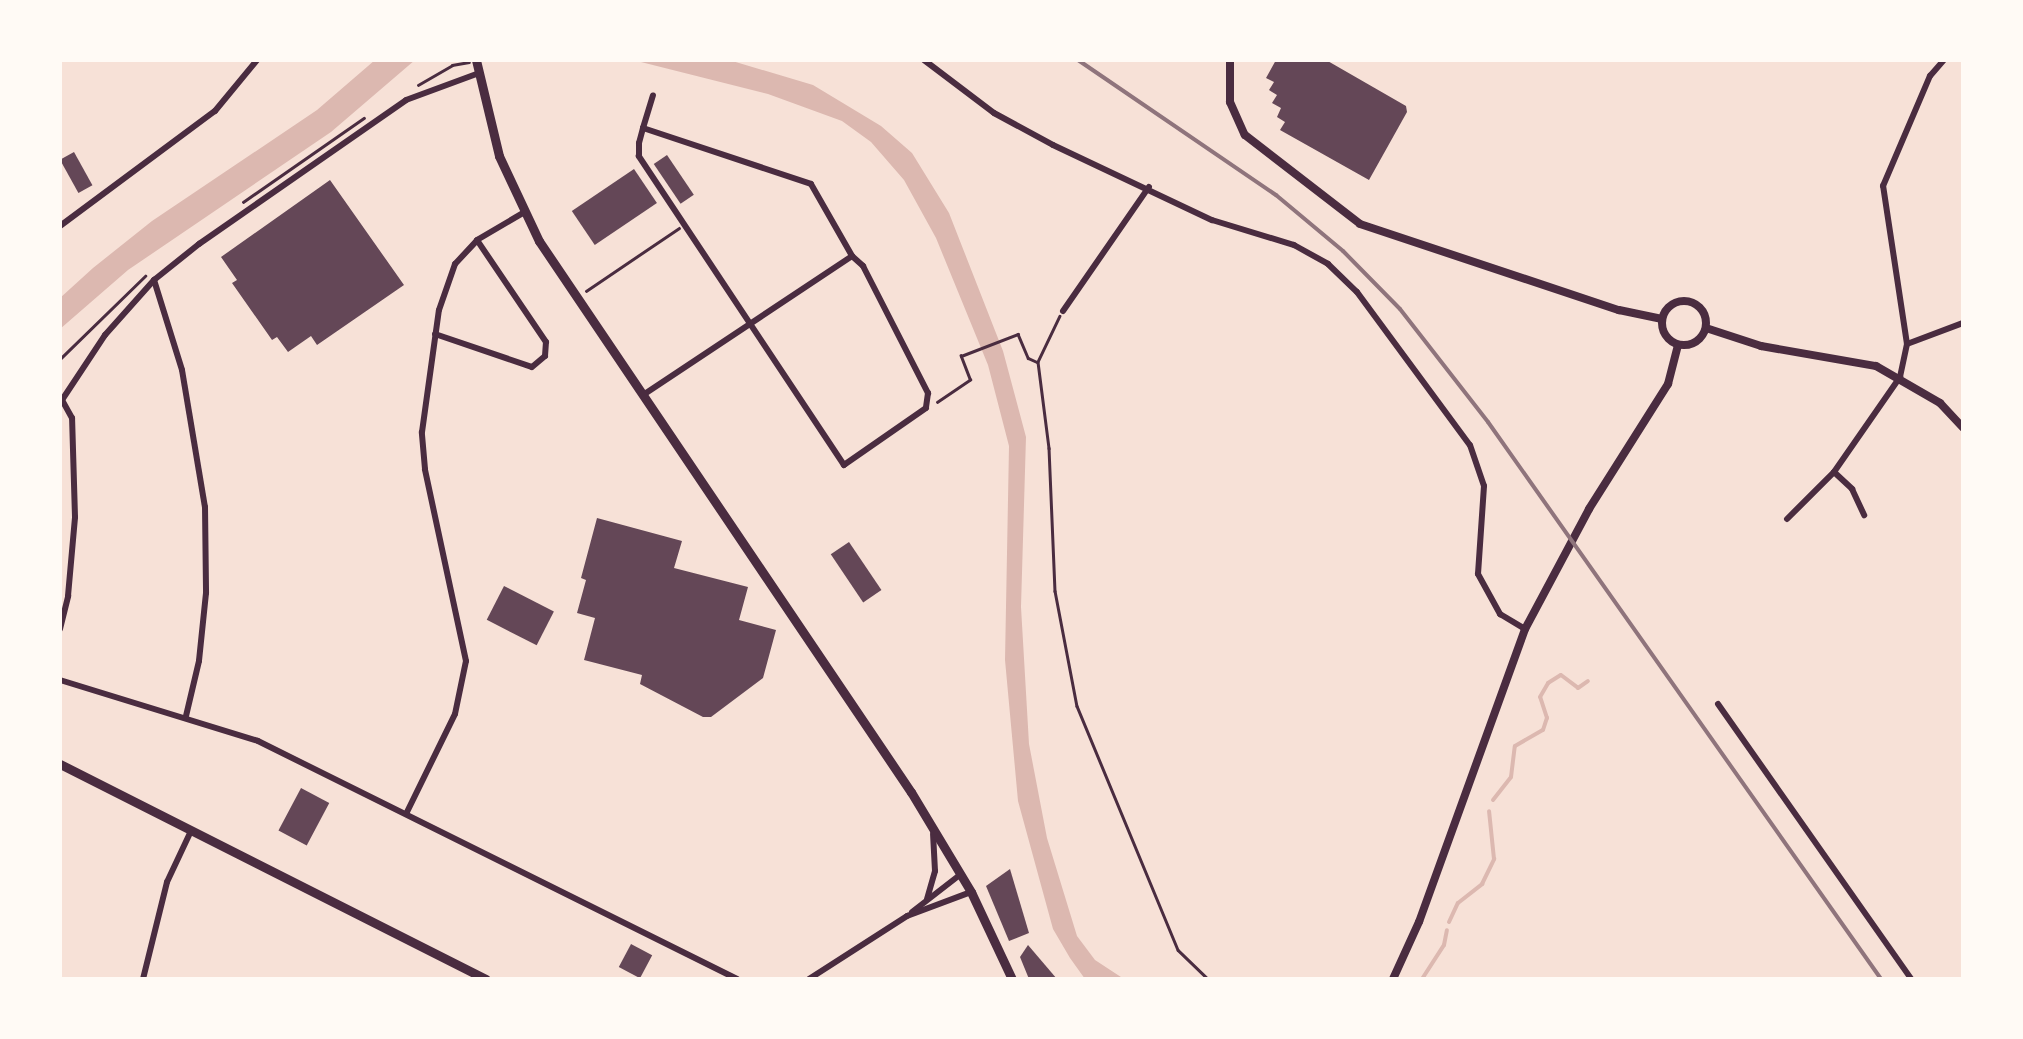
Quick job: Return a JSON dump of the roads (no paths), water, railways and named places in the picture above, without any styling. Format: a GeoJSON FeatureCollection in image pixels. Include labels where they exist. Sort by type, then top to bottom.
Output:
{"type":"FeatureCollection","features":[{"type":"Feature","properties":{"kind":"main road"},"geometry":{"type":"LineString","coordinates":[[476,60],[499,156],[523,213],[576,298],[933,828],[961,874],[1012,979]]}},
{"type":"Feature","properties":{"kind":"main road"},"geometry":{"type":"LineString","coordinates":[[60,764],[486,979]]}},
{"type":"Feature","properties":{"kind":"street"},"geometry":{"type":"LineString","coordinates":[[60,226],[215,111],[257,60]]}},
{"type":"Feature","properties":{"kind":"street"},"geometry":{"type":"LineString","coordinates":[[924,60],[994,112],[1053,146],[1149,187],[1212,220],[1294,245],[1328,264],[1356,292],[1470,446],[1484,486],[1478,574],[1500,614],[1525,628]]}},
{"type":"Feature","properties":{"kind":"street"},"geometry":{"type":"LineString","coordinates":[[1230,60],[1230,102],[1254,147],[1360,224],[1619,310],[1662,320]]}},
{"type":"Feature","properties":{"kind":"street"},"geometry":{"type":"LineString","coordinates":[[1787,518],[1834,472],[1900,377],[1906,344],[1882,208],[1882,186],[1930,76],[1944,60]]}},
{"type":"Feature","properties":{"kind":"street"},"geometry":{"type":"LineString","coordinates":[[60,628],[68,596],[75,517],[72,418],[61,402],[105,334],[154,280],[229,221],[363,127],[422,92],[478,73]]}},
{"type":"Feature","properties":{"kind":"street"},"geometry":{"type":"LineString","coordinates":[[643,128],[803,178],[811,184],[852,256],[863,266],[928,404],[844,466],[639,156],[643,128],[653,95]]}},
{"type":"Feature","properties":{"kind":"street"},"geometry":{"type":"LineString","coordinates":[[1063,310],[1149,187]]}},
{"type":"Feature","properties":{"kind":"street"},"geometry":{"type":"LineString","coordinates":[[407,812],[455,714],[466,661],[424,469],[422,432],[435,334],[455,264],[477,240],[523,213]]}},
{"type":"Feature","properties":{"kind":"street"},"geometry":{"type":"LineString","coordinates":[[435,334],[532,367],[546,356],[546,342],[477,240]]}},
{"type":"Feature","properties":{"kind":"street"},"geometry":{"type":"LineString","coordinates":[[642,396],[852,256]]}},
{"type":"Feature","properties":{"kind":"street"},"geometry":{"type":"LineString","coordinates":[[154,280],[182,370],[205,508],[206,593],[199,661],[186,716]]}},
{"type":"Feature","properties":{"kind":"street"},"geometry":{"type":"LineString","coordinates":[[1688,301],[1704,314],[1706,328],[1692,344],[1678,345],[1667,338],[1662,320],[1669,306],[1688,301]]}},
{"type":"Feature","properties":{"kind":"street"},"geometry":{"type":"LineString","coordinates":[[1906,344],[1963,323]]}},
{"type":"Feature","properties":{"kind":"street"},"geometry":{"type":"LineString","coordinates":[[1706,328],[1761,346],[1876,366],[1940,402],[1963,428]]}},
{"type":"Feature","properties":{"kind":"street"},"geometry":{"type":"LineString","coordinates":[[1393,979],[1419,922],[1525,628],[1589,508],[1668,384],[1678,345]]}},
{"type":"Feature","properties":{"kind":"street"},"geometry":{"type":"LineString","coordinates":[[1834,472],[1852,489],[1864,514]]}},
{"type":"Feature","properties":{"kind":"street"},"geometry":{"type":"LineString","coordinates":[[60,680],[258,741],[737,979]]}},
{"type":"Feature","properties":{"kind":"street"},"geometry":{"type":"LineString","coordinates":[[1718,704],[1911,979]]}},
{"type":"Feature","properties":{"kind":"street"},"geometry":{"type":"LineString","coordinates":[[927,899],[935,871],[933,828]]}},
{"type":"Feature","properties":{"kind":"street"},"geometry":{"type":"LineString","coordinates":[[142,979],[162,897],[191,830]]}},
{"type":"Feature","properties":{"kind":"street"},"geometry":{"type":"LineString","coordinates":[[809,979],[907,916],[961,874]]}},
{"type":"Feature","properties":{"kind":"street"},"geometry":{"type":"LineString","coordinates":[[907,916],[970,892]]}},
{"type":"Feature","properties":{"kind":"waterway"},"geometry":{"type":"LineString","coordinates":[[1493,800],[1511,777],[1515,746],[1543,730],[1547,718],[1540,697],[1548,683],[1561,675],[1578,688],[1588,681]]}},
{"type":"Feature","properties":{"kind":"waterway"},"geometry":{"type":"LineString","coordinates":[[1449,922],[1458,903],[1482,884],[1494,859],[1489,811]]}},
{"type":"Feature","properties":{"kind":"waterway"},"geometry":{"type":"LineString","coordinates":[[1422,979],[1444,945],[1447,930]]}},
{"type":"Feature","properties":{"kind":"railway"},"geometry":{"type":"LineString","coordinates":[[1078,60],[1276,195],[1343,251],[1400,309],[1488,422],[1881,979]]}}]}
